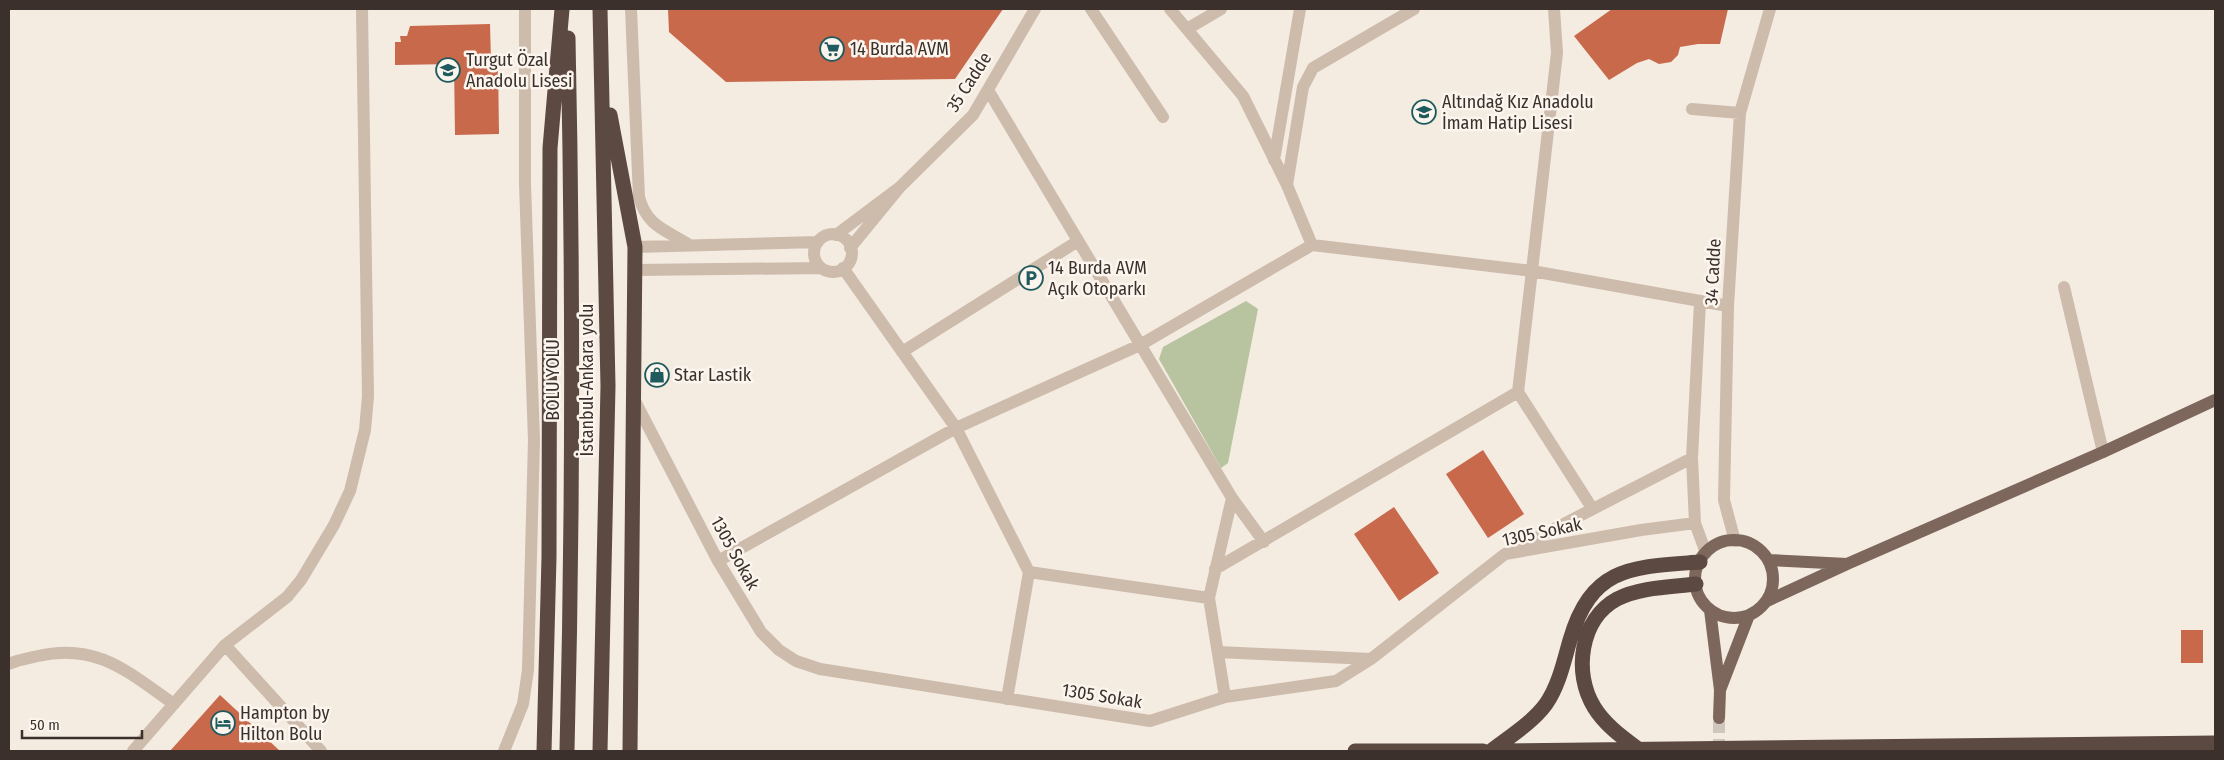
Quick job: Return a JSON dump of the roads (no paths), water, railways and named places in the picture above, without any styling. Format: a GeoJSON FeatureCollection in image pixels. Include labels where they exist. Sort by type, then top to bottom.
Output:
{"type":"FeatureCollection","features":[{"type":"Feature","properties":{"kind":"highway"},"geometry":{"type":"LineString","coordinates":[[544,751],[548,557],[550,148],[562,9]]}},
{"type":"Feature","properties":{"kind":"highway","name":"BOLU YOLU"},"geometry":{"type":"LineString","coordinates":[[567,9],[572,252],[572,518],[567,751]]}},
{"type":"Feature","properties":{"kind":"highway","name":"İstanbul-Ankara yolu"},"geometry":{"type":"LineString","coordinates":[[600,9],[608,386],[600,751]]}},
{"type":"Feature","properties":{"kind":"highway"},"geometry":{"type":"LineString","coordinates":[[603,81],[635,247],[636,270],[630,751]]}},
{"type":"Feature","properties":{"kind":"highway"},"geometry":{"type":"LineString","coordinates":[[1493,751],[1545,704],[1558,679],[1574,627],[1582,611],[1589,598],[1607,580],[1619,573],[1642,566],[1703,558]]}},
{"type":"Feature","properties":{"kind":"highway"},"geometry":{"type":"LineString","coordinates":[[1638,749],[1619,735],[1594,707],[1584,677],[1584,645],[1596,618],[1607,606],[1618,599],[1645,591],[1696,584]]}},
{"type":"Feature","properties":{"kind":"highway"},"geometry":{"type":"LineString","coordinates":[[1493,751],[2215,743]]}},
{"type":"Feature","properties":{"kind":"highway"},"geometry":{"type":"LineString","coordinates":[[1355,751],[1484,751]]}},
{"type":"Feature","properties":{"kind":"main road"},"geometry":{"type":"LineString","coordinates":[[1710,610],[1729,618],[1749,615],[1767,601],[1846,564],[2104,452],[2215,400]]}},
{"type":"Feature","properties":{"kind":"main road"},"geometry":{"type":"LineString","coordinates":[[1719,718],[1720,690],[1710,610],[1698,594],[1696,584],[1703,558],[1724,542],[1748,543],[1760,550],[1768,560],[1773,581],[1767,601]]}},
{"type":"Feature","properties":{"kind":"main road"},"geometry":{"type":"LineString","coordinates":[[1768,560],[1846,564]]}},
{"type":"Feature","properties":{"kind":"main road"},"geometry":{"type":"LineString","coordinates":[[1720,690],[1749,615]]}},
{"type":"Feature","properties":{"kind":"street"},"geometry":{"type":"LineString","coordinates":[[133,751],[225,645],[287,596],[301,580],[334,524],[350,491],[365,430],[368,396],[362,9]]}},
{"type":"Feature","properties":{"kind":"street"},"geometry":{"type":"LineString","coordinates":[[504,751],[523,704],[528,670],[534,440],[524,184],[525,9]]}},
{"type":"Feature","properties":{"kind":"street"},"geometry":{"type":"LineString","coordinates":[[631,9],[640,197],[644,212],[654,223],[688,244]]}},
{"type":"Feature","properties":{"kind":"street","name":"35 Cadde"},"geometry":{"type":"LineString","coordinates":[[900,187],[973,115],[1035,9]]}},
{"type":"Feature","properties":{"kind":"street"},"geometry":{"type":"LineString","coordinates":[[1091,9],[1163,116]]}},
{"type":"Feature","properties":{"kind":"street"},"geometry":{"type":"LineString","coordinates":[[1170,9],[1243,96],[1287,185],[1312,245]]}},
{"type":"Feature","properties":{"kind":"street"},"geometry":{"type":"LineString","coordinates":[[1187,29],[1221,9]]}},
{"type":"Feature","properties":{"kind":"street"},"geometry":{"type":"LineString","coordinates":[[1274,160],[1300,9]]}},
{"type":"Feature","properties":{"kind":"street"},"geometry":{"type":"LineString","coordinates":[[1287,185],[1303,87],[1313,68],[1414,9]]}},
{"type":"Feature","properties":{"kind":"street"},"geometry":{"type":"LineString","coordinates":[[1554,9],[1557,53],[1518,392],[1592,508]]}},
{"type":"Feature","properties":{"kind":"street","name":"34 Cadde"},"geometry":{"type":"LineString","coordinates":[[1735,541],[1724,500],[1728,306],[1740,113],[1770,9]]}},
{"type":"Feature","properties":{"kind":"street"},"geometry":{"type":"LineString","coordinates":[[988,90],[1232,498],[1264,542]]}},
{"type":"Feature","properties":{"kind":"street"},"geometry":{"type":"LineString","coordinates":[[1692,109],[1740,113]]}},
{"type":"Feature","properties":{"kind":"street"},"geometry":{"type":"LineString","coordinates":[[836,235],[900,187]]}},
{"type":"Feature","properties":{"kind":"street"},"geometry":{"type":"LineString","coordinates":[[850,248],[900,187]]}},
{"type":"Feature","properties":{"kind":"street"},"geometry":{"type":"LineString","coordinates":[[636,270],[821,268],[832,272],[843,268],[850,259],[850,248],[845,239],[836,235],[826,236],[818,242],[815,247],[815,258],[821,268]]}},
{"type":"Feature","properties":{"kind":"street"},"geometry":{"type":"LineString","coordinates":[[902,352],[1078,241]]}},
{"type":"Feature","properties":{"kind":"street"},"geometry":{"type":"LineString","coordinates":[[635,247],[688,244],[818,242]]}},
{"type":"Feature","properties":{"kind":"street"},"geometry":{"type":"LineString","coordinates":[[718,561],[956,428],[1140,346],[1312,245],[1532,271],[1728,306]]}},
{"type":"Feature","properties":{"kind":"street"},"geometry":{"type":"LineString","coordinates":[[843,268],[956,428],[1029,572],[1008,699]]}},
{"type":"Feature","properties":{"kind":"street"},"geometry":{"type":"LineString","coordinates":[[2064,286],[2104,452]]}},
{"type":"Feature","properties":{"kind":"street"},"geometry":{"type":"LineString","coordinates":[[1700,302],[1692,458],[1695,523],[1703,558]]}},
{"type":"Feature","properties":{"kind":"street"},"geometry":{"type":"LineString","coordinates":[[1215,569],[1518,392]]}},
{"type":"Feature","properties":{"kind":"street","name":"1305 Sokak"},"geometry":{"type":"LineString","coordinates":[[635,402],[718,561],[760,632],[779,650],[796,661],[820,670],[1150,721],[1225,697],[1336,681],[1371,659],[1505,554],[1641,530],[1695,523]]}},
{"type":"Feature","properties":{"kind":"street"},"geometry":{"type":"LineString","coordinates":[[1505,554],[1692,458]]}},
{"type":"Feature","properties":{"kind":"street"},"geometry":{"type":"LineString","coordinates":[[1225,697],[1209,598],[1232,498]]}},
{"type":"Feature","properties":{"kind":"street"},"geometry":{"type":"LineString","coordinates":[[1029,572],[1209,598]]}},
{"type":"Feature","properties":{"kind":"street"},"geometry":{"type":"LineString","coordinates":[[225,645],[321,751]]}},
{"type":"Feature","properties":{"kind":"street"},"geometry":{"type":"LineString","coordinates":[[9,664],[50,653],[82,652],[118,665],[174,704]]}},
{"type":"Feature","properties":{"kind":"street"},"geometry":{"type":"LineString","coordinates":[[1218,652],[1371,659]]}},
{"type":"Feature","properties":{"kind":"tunnel"},"geometry":{"type":"LineString","coordinates":[[1719,718],[1719,751]]}},
{"type":"Feature","properties":{"kind":"place","name":"14 Burda AVM"},"geometry":{"type":"Point","coordinates":[832,49]}},
{"type":"Feature","properties":{"kind":"place","name":"Turgut Özal Anadolu Lisesi"},"geometry":{"type":"Point","coordinates":[448,70]}},
{"type":"Feature","properties":{"kind":"place","name":"Altındağ Kız Anadolu İmam Hatip Lisesi"},"geometry":{"type":"Point","coordinates":[1424,112]}},
{"type":"Feature","properties":{"kind":"place","name":"14 Burda AVM Açık Otoparkı"},"geometry":{"type":"Point","coordinates":[1031,278]}},
{"type":"Feature","properties":{"kind":"place","name":"Star Lastik"},"geometry":{"type":"Point","coordinates":[657,375]}},
{"type":"Feature","properties":{"kind":"place","name":"Hampton by Hilton Bolu"},"geometry":{"type":"Point","coordinates":[223,723]}}]}
